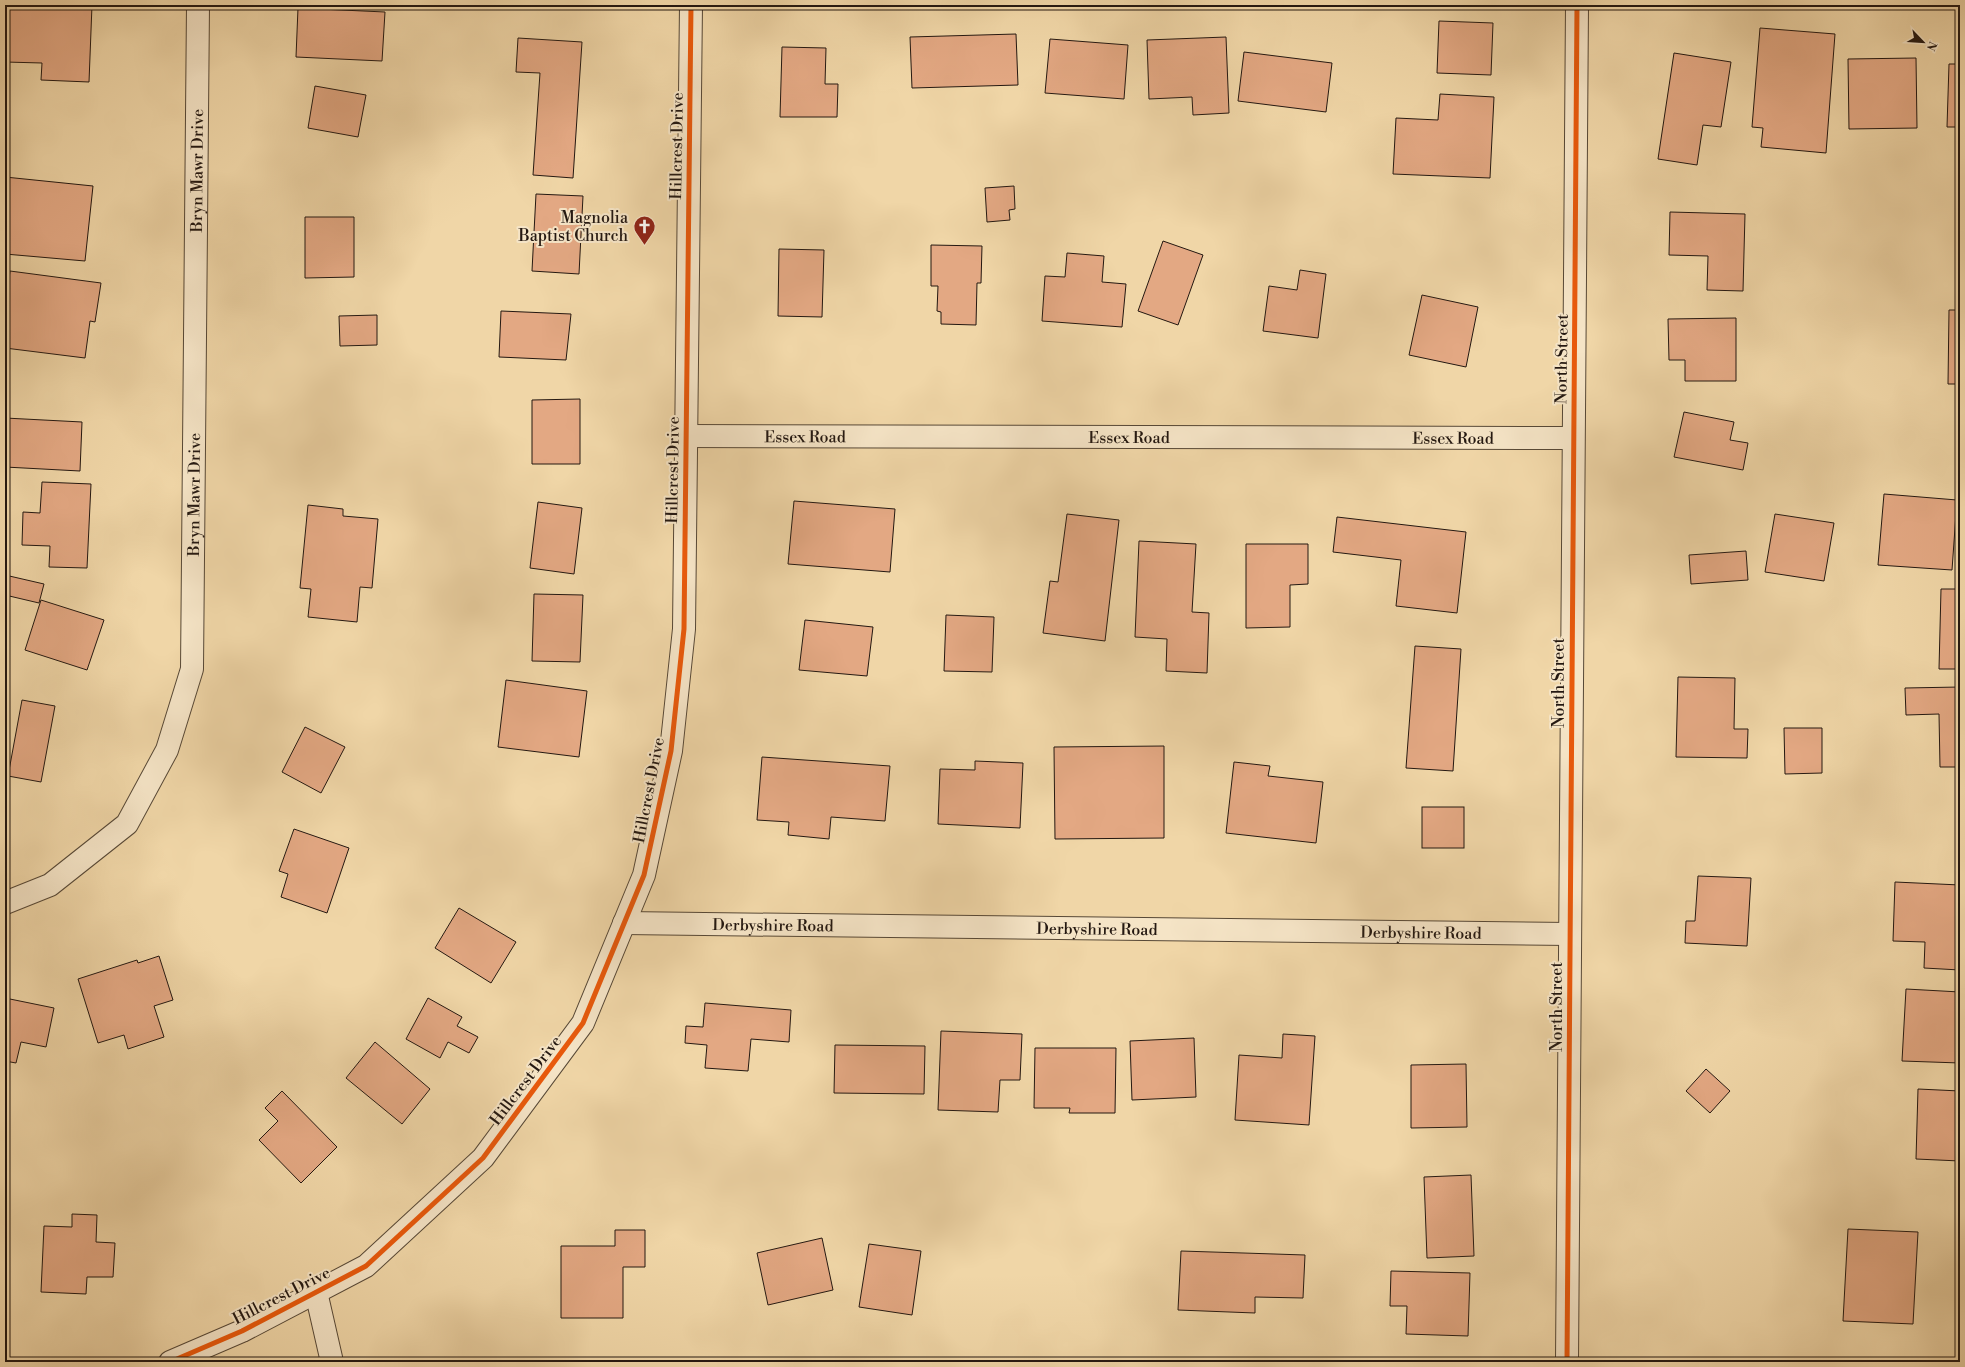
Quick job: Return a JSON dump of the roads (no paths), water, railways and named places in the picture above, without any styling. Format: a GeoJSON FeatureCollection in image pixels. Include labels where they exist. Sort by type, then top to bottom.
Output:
{"type":"FeatureCollection","features":[{"type":"Feature","properties":{"kind":"street","name":"Bryn Mawr Drive"},"geometry":{"type":"LineString","coordinates":[[5,903],[50,885],[127,824],[167,750],[192,669],[198,5]]}},
{"type":"Feature","properties":{"kind":"street","name":"Hillcrest Drive"},"geometry":{"type":"LineString","coordinates":[[170,1362],[242,1331],[366,1266],[483,1158],[583,1023],[644,875],[671,751],[684,629],[691,5]]}},
{"type":"Feature","properties":{"kind":"street","name":"North Street"},"geometry":{"type":"LineString","coordinates":[[1566,1362],[1577,5]]}},
{"type":"Feature","properties":{"kind":"street","name":"Essex Road"},"geometry":{"type":"LineString","coordinates":[[686,436],[1573,438]]}},
{"type":"Feature","properties":{"kind":"street","name":"Derbyshire Road"},"geometry":{"type":"LineString","coordinates":[[624,923],[1570,934]]}},
{"type":"Feature","properties":{"kind":"street"},"geometry":{"type":"LineString","coordinates":[[316,1292],[332,1362]]}},
{"type":"Feature","properties":{"kind":"place","name":"Magnolia Baptist Church"},"geometry":{"type":"Point","coordinates":[644,246]}}]}
